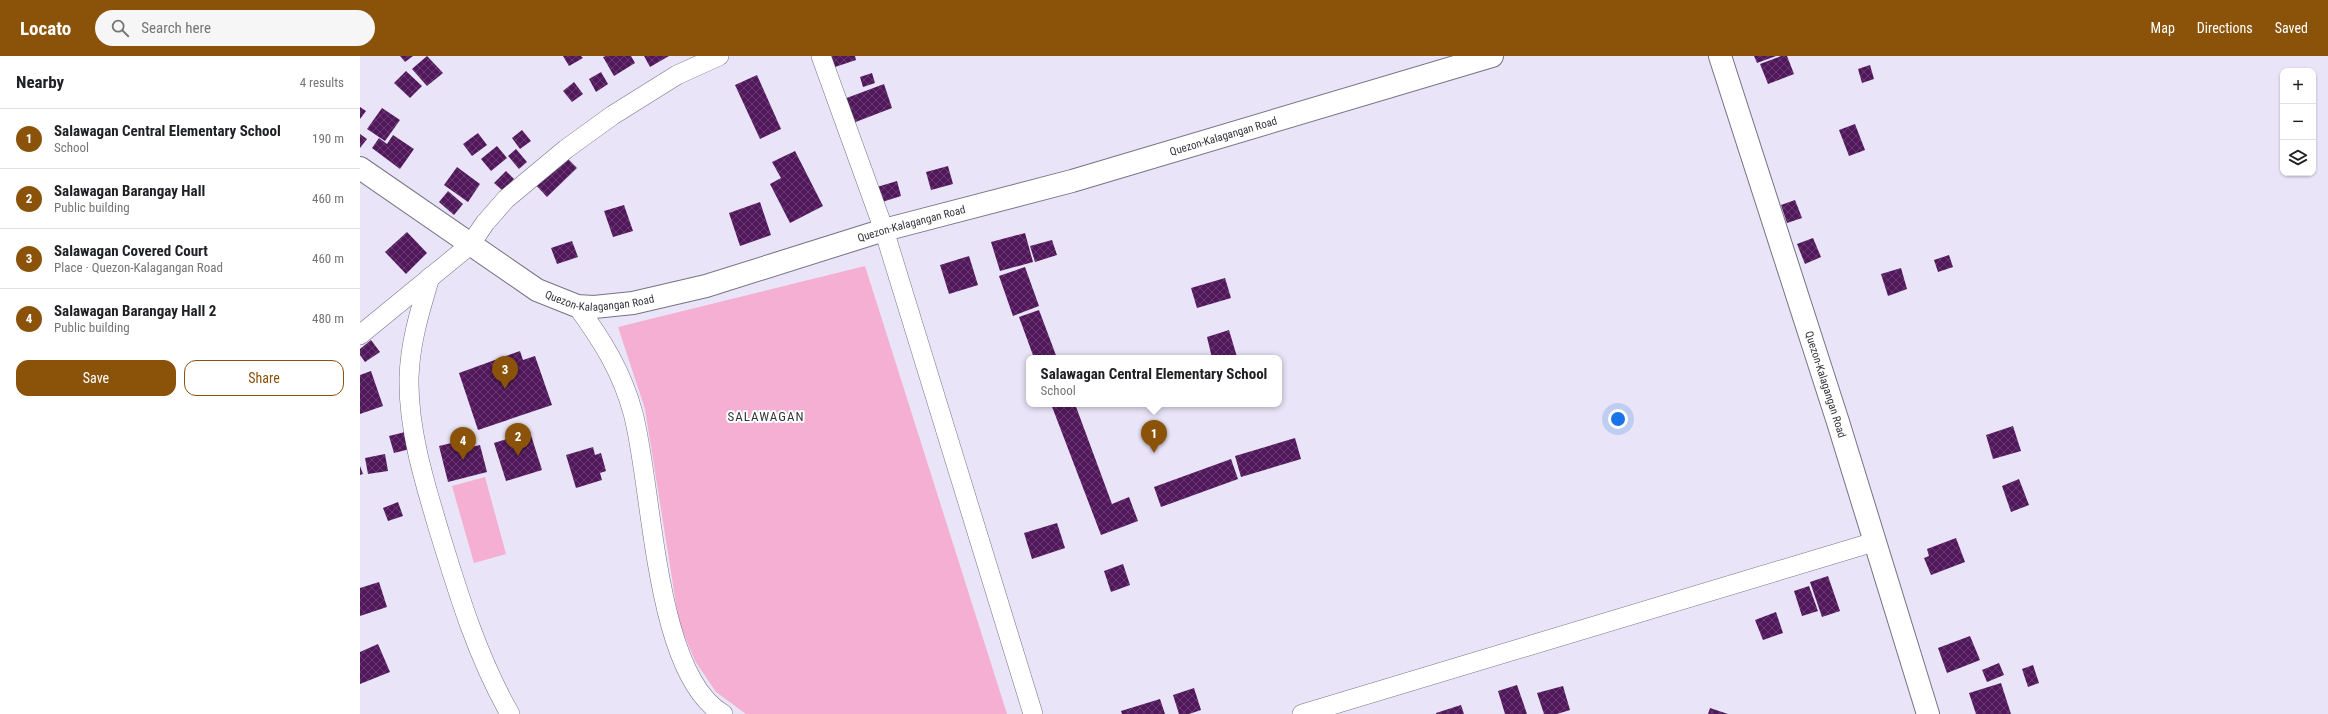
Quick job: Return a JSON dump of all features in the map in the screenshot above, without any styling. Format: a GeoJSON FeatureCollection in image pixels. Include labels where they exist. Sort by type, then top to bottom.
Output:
{"type":"FeatureCollection","features":[{"type":"Feature","properties":{"kind":"main road","name":"Quezon-Kalagangan Road"},"geometry":{"type":"LineString","coordinates":[[360,168],[536,290],[577,306],[594,307],[633,303],[706,286],[884,230],[1072,181],[1492,56]]}},
{"type":"Feature","properties":{"kind":"main road","name":"Quezon-Kalagangan Road"},"geometry":{"type":"LineString","coordinates":[[1720,56],[1838,422],[1928,714]]}},
{"type":"Feature","properties":{"kind":"street"},"geometry":{"type":"LineString","coordinates":[[360,335],[470,245],[485,223],[506,199],[566,149],[613,115],[671,78],[719,56]]}},
{"type":"Feature","properties":{"kind":"street"},"geometry":{"type":"LineString","coordinates":[[821,56],[884,230],[1033,714]]}},
{"type":"Feature","properties":{"kind":"street"},"geometry":{"type":"LineString","coordinates":[[430,277],[414,330],[409,378],[414,435],[430,502],[471,631],[494,687],[510,714]]}},
{"type":"Feature","properties":{"kind":"street"},"geometry":{"type":"LineString","coordinates":[[577,306],[606,346],[623,378],[633,413],[645,468],[665,607],[672,632],[690,675],[704,696],[723,714]]}},
{"type":"Feature","properties":{"kind":"street"},"geometry":{"type":"LineString","coordinates":[[1302,714],[1874,542]]}},
{"type":"Feature","properties":{"kind":"shaded area"},"geometry":{"type":"Polygon","coordinates":[[[865,266],[1007,714],[746,714],[716,692],[695,661],[679,622],[645,409],[618,327],[865,266]]]}},
{"type":"Feature","properties":{"kind":"shaded area"},"geometry":{"type":"Polygon","coordinates":[[[485,477],[506,554],[474,563],[452,486],[485,477]]]}},
{"type":"Feature","properties":{"kind":"building"},"geometry":{"type":"Polygon","coordinates":[[[400,56],[413,56],[405,62],[400,56]]]}},
{"type":"Feature","properties":{"kind":"building"},"geometry":{"type":"Polygon","coordinates":[[[427,56],[443,73],[427,86],[412,69],[427,56]]]}},
{"type":"Feature","properties":{"kind":"building"},"geometry":{"type":"Polygon","coordinates":[[[563,56],[581,56],[583,58],[569,66],[563,56]]]}},
{"type":"Feature","properties":{"kind":"building"},"geometry":{"type":"Polygon","coordinates":[[[631,56],[635,63],[614,76],[603,57],[631,56]]]}},
{"type":"Feature","properties":{"kind":"building"},"geometry":{"type":"Polygon","coordinates":[[[644,56],[669,56],[650,67],[644,56]]]}},
{"type":"Feature","properties":{"kind":"building"},"geometry":{"type":"Polygon","coordinates":[[[828,56],[855,56],[856,60],[832,68],[828,56]]]}},
{"type":"Feature","properties":{"kind":"building"},"geometry":{"type":"Polygon","coordinates":[[[1754,56],[1776,56],[1757,63],[1754,56]]]}},
{"type":"Feature","properties":{"kind":"building"},"geometry":{"type":"Polygon","coordinates":[[[1781,56],[1787,56],[1794,74],[1768,84],[1760,64],[1781,56]]]}},
{"type":"Feature","properties":{"kind":"building"},"geometry":{"type":"Polygon","coordinates":[[[1870,65],[1874,79],[1862,83],[1858,69],[1870,65]]]}},
{"type":"Feature","properties":{"kind":"building"},"geometry":{"type":"Polygon","coordinates":[[[406,71],[422,86],[410,98],[394,83],[406,71]]]}},
{"type":"Feature","properties":{"kind":"building"},"geometry":{"type":"Polygon","coordinates":[[[601,72],[608,84],[596,92],[589,79],[601,72]]]}},
{"type":"Feature","properties":{"kind":"building"},"geometry":{"type":"Polygon","coordinates":[[[872,73],[875,83],[863,87],[860,77],[872,73]]]}},
{"type":"Feature","properties":{"kind":"building"},"geometry":{"type":"Polygon","coordinates":[[[757,75],[781,129],[760,139],[735,85],[757,75]]]}},
{"type":"Feature","properties":{"kind":"building"},"geometry":{"type":"Polygon","coordinates":[[[574,82],[583,94],[572,102],[563,91],[574,82]]]}},
{"type":"Feature","properties":{"kind":"building"},"geometry":{"type":"Polygon","coordinates":[[[884,84],[892,108],[853,123],[844,99],[884,84]]]}},
{"type":"Feature","properties":{"kind":"building"},"geometry":{"type":"Polygon","coordinates":[[[360,107],[366,111],[360,119],[360,107]]]}},
{"type":"Feature","properties":{"kind":"building"},"geometry":{"type":"Polygon","coordinates":[[[382,108],[400,120],[385,141],[367,129],[382,108]]]}},
{"type":"Feature","properties":{"kind":"building"},"geometry":{"type":"Polygon","coordinates":[[[1855,124],[1865,150],[1849,156],[1839,130],[1855,124]]]}},
{"type":"Feature","properties":{"kind":"building"},"geometry":{"type":"Polygon","coordinates":[[[522,130],[531,141],[520,149],[512,138],[522,130]]]}},
{"type":"Feature","properties":{"kind":"building"},"geometry":{"type":"Polygon","coordinates":[[[478,133],[487,145],[472,156],[463,144],[478,133]]]}},
{"type":"Feature","properties":{"kind":"building"},"geometry":{"type":"Polygon","coordinates":[[[360,134],[367,139],[360,148],[360,134]]]}},
{"type":"Feature","properties":{"kind":"building"},"geometry":{"type":"Polygon","coordinates":[[[393,135],[414,149],[400,169],[372,148],[379,138],[387,144],[393,135]]]}},
{"type":"Feature","properties":{"kind":"building"},"geometry":{"type":"Polygon","coordinates":[[[497,146],[507,158],[491,171],[481,159],[497,146]]]}},
{"type":"Feature","properties":{"kind":"building"},"geometry":{"type":"Polygon","coordinates":[[[516,149],[527,162],[519,169],[508,156],[516,149]]]}},
{"type":"Feature","properties":{"kind":"building"},"geometry":{"type":"Polygon","coordinates":[[[795,151],[823,206],[790,223],[770,184],[781,178],[772,162],[795,151]]]}},
{"type":"Feature","properties":{"kind":"building"},"geometry":{"type":"Polygon","coordinates":[[[564,155],[577,168],[547,197],[534,183],[564,155]]]}},
{"type":"Feature","properties":{"kind":"building"},"geometry":{"type":"Polygon","coordinates":[[[948,166],[953,184],[931,190],[926,172],[948,166]]]}},
{"type":"Feature","properties":{"kind":"building"},"geometry":{"type":"Polygon","coordinates":[[[457,167],[480,184],[468,202],[444,185],[457,167]]]}},
{"type":"Feature","properties":{"kind":"building"},"geometry":{"type":"Polygon","coordinates":[[[506,171],[514,179],[503,191],[494,183],[506,171]]]}},
{"type":"Feature","properties":{"kind":"building"},"geometry":{"type":"Polygon","coordinates":[[[897,181],[901,196],[882,202],[877,187],[897,181]]]}},
{"type":"Feature","properties":{"kind":"building"},"geometry":{"type":"Polygon","coordinates":[[[448,191],[463,204],[454,215],[439,202],[448,191]]]}},
{"type":"Feature","properties":{"kind":"building"},"geometry":{"type":"Polygon","coordinates":[[[1795,200],[1802,218],[1787,223],[1781,205],[1795,200]]]}},
{"type":"Feature","properties":{"kind":"building"},"geometry":{"type":"Polygon","coordinates":[[[760,202],[771,235],[740,246],[729,213],[760,202]]]}},
{"type":"Feature","properties":{"kind":"building"},"geometry":{"type":"Polygon","coordinates":[[[624,205],[633,231],[613,237],[604,211],[624,205]]]}},
{"type":"Feature","properties":{"kind":"building"},"geometry":{"type":"Polygon","coordinates":[[[407,232],[427,253],[406,274],[385,252],[407,232]]]}},
{"type":"Feature","properties":{"kind":"building"},"geometry":{"type":"Polygon","coordinates":[[[1025,233],[1033,262],[1000,271],[991,242],[1025,233]]]}},
{"type":"Feature","properties":{"kind":"building"},"geometry":{"type":"Polygon","coordinates":[[[1813,238],[1821,257],[1805,264],[1797,244],[1813,238]]]}},
{"type":"Feature","properties":{"kind":"building"},"geometry":{"type":"Polygon","coordinates":[[[1052,240],[1057,255],[1035,262],[1030,246],[1052,240]]]}},
{"type":"Feature","properties":{"kind":"building"},"geometry":{"type":"Polygon","coordinates":[[[572,241],[578,257],[557,264],[551,248],[572,241]]]}},
{"type":"Feature","properties":{"kind":"building"},"geometry":{"type":"Polygon","coordinates":[[[1949,255],[1953,267],[1938,272],[1934,260],[1949,255]]]}},
{"type":"Feature","properties":{"kind":"building"},"geometry":{"type":"Polygon","coordinates":[[[969,256],[978,285],[949,294],[940,265],[969,256]]]}},
{"type":"Feature","properties":{"kind":"building"},"geometry":{"type":"Polygon","coordinates":[[[1025,267],[1039,306],[1013,316],[999,276],[1025,267]]]}},
{"type":"Feature","properties":{"kind":"building"},"geometry":{"type":"Polygon","coordinates":[[[1901,268],[1907,289],[1888,296],[1881,274],[1901,268]]]}},
{"type":"Feature","properties":{"kind":"building"},"geometry":{"type":"Polygon","coordinates":[[[1225,278],[1231,298],[1197,308],[1191,288],[1225,278]]]}},
{"type":"Feature","properties":{"kind":"building"},"geometry":{"type":"Polygon","coordinates":[[[1039,310],[1056,355],[1033,355],[1019,317],[1039,310]]]}},
{"type":"Feature","properties":{"kind":"building"},"geometry":{"type":"Polygon","coordinates":[[[1229,330],[1236,355],[1211,355],[1207,337],[1229,330]]]}},
{"type":"Feature","properties":{"kind":"building"},"geometry":{"type":"Polygon","coordinates":[[[371,340],[380,352],[365,362],[360,355],[360,349],[371,340]]]}},
{"type":"Feature","properties":{"kind":"building"},"geometry":{"type":"Polygon","coordinates":[[[520,351],[523,360],[535,356],[552,405],[478,430],[459,373],[520,351]]]}},
{"type":"Feature","properties":{"kind":"building"},"geometry":{"type":"Polygon","coordinates":[[[371,371],[383,406],[360,414],[360,375],[371,371]]]}},
{"type":"Feature","properties":{"kind":"building"},"geometry":{"type":"Polygon","coordinates":[[[1052,407],[1076,407],[1112,504],[1129,497],[1138,521],[1101,535],[1052,407]]]}},
{"type":"Feature","properties":{"kind":"building"},"geometry":{"type":"Polygon","coordinates":[[[2013,426],[2021,451],[1993,459],[1986,435],[2013,426]]]}},
{"type":"Feature","properties":{"kind":"building"},"geometry":{"type":"Polygon","coordinates":[[[405,432],[410,449],[394,453],[389,436],[405,432]]]}},
{"type":"Feature","properties":{"kind":"building"},"geometry":{"type":"Polygon","coordinates":[[[530,432],[542,470],[506,481],[494,443],[530,432]]]}},
{"type":"Feature","properties":{"kind":"building"},"geometry":{"type":"Polygon","coordinates":[[[1295,438],[1301,459],[1241,477],[1235,456],[1295,438]]]}},
{"type":"Feature","properties":{"kind":"building"},"geometry":{"type":"Polygon","coordinates":[[[460,441],[463,449],[480,445],[487,472],[448,482],[439,446],[460,441]]]}},
{"type":"Feature","properties":{"kind":"building"},"geometry":{"type":"Polygon","coordinates":[[[593,447],[595,455],[601,453],[606,471],[600,473],[602,480],[576,488],[566,455],[593,447]]]}},
{"type":"Feature","properties":{"kind":"building"},"geometry":{"type":"Polygon","coordinates":[[[385,454],[388,471],[368,474],[365,458],[385,454]]]}},
{"type":"Feature","properties":{"kind":"building"},"geometry":{"type":"Polygon","coordinates":[[[1231,459],[1238,479],[1161,507],[1154,487],[1231,459]]]}},
{"type":"Feature","properties":{"kind":"building"},"geometry":{"type":"Polygon","coordinates":[[[360,466],[363,474],[360,475],[360,466]]]}},
{"type":"Feature","properties":{"kind":"building"},"geometry":{"type":"Polygon","coordinates":[[[2019,479],[2029,505],[2011,512],[2002,486],[2019,479]]]}},
{"type":"Feature","properties":{"kind":"building"},"geometry":{"type":"Polygon","coordinates":[[[398,502],[403,516],[388,521],[383,508],[398,502]]]}},
{"type":"Feature","properties":{"kind":"building"},"geometry":{"type":"Polygon","coordinates":[[[1057,523],[1065,548],[1032,559],[1024,533],[1057,523]]]}},
{"type":"Feature","properties":{"kind":"building"},"geometry":{"type":"Polygon","coordinates":[[[1956,538],[1965,562],[1931,575],[1924,558],[1929,556],[1927,549],[1956,538]]]}},
{"type":"Feature","properties":{"kind":"building"},"geometry":{"type":"Polygon","coordinates":[[[1123,564],[1130,585],[1111,592],[1104,571],[1123,564]]]}},
{"type":"Feature","properties":{"kind":"building"},"geometry":{"type":"Polygon","coordinates":[[[1828,576],[1840,611],[1822,617],[1810,582],[1828,576]]]}},
{"type":"Feature","properties":{"kind":"building"},"geometry":{"type":"Polygon","coordinates":[[[379,582],[387,607],[360,616],[360,588],[379,582]]]}},
{"type":"Feature","properties":{"kind":"building"},"geometry":{"type":"Polygon","coordinates":[[[1809,586],[1818,611],[1802,616],[1794,591],[1809,586]]]}},
{"type":"Feature","properties":{"kind":"building"},"geometry":{"type":"Polygon","coordinates":[[[1776,612],[1783,633],[1763,640],[1755,620],[1776,612]]]}},
{"type":"Feature","properties":{"kind":"building"},"geometry":{"type":"Polygon","coordinates":[[[1970,636],[1980,660],[1947,673],[1938,648],[1970,636]]]}},
{"type":"Feature","properties":{"kind":"building"},"geometry":{"type":"Polygon","coordinates":[[[378,644],[390,672],[360,684],[360,652],[378,644]]]}},
{"type":"Feature","properties":{"kind":"building"},"geometry":{"type":"Polygon","coordinates":[[[1999,663],[2004,675],[1987,682],[1982,670],[1999,663]]]}},
{"type":"Feature","properties":{"kind":"building"},"geometry":{"type":"Polygon","coordinates":[[[2033,665],[2039,683],[2028,687],[2022,669],[2033,665]]]}},
{"type":"Feature","properties":{"kind":"building"},"geometry":{"type":"Polygon","coordinates":[[[2001,683],[2011,714],[1976,714],[1969,693],[2001,683]]]}},
{"type":"Feature","properties":{"kind":"building"},"geometry":{"type":"Polygon","coordinates":[[[1517,685],[1527,714],[1505,714],[1498,691],[1517,685]]]}},
{"type":"Feature","properties":{"kind":"building"},"geometry":{"type":"Polygon","coordinates":[[[1563,686],[1570,710],[1557,714],[1544,714],[1537,693],[1563,686]]]}},
{"type":"Feature","properties":{"kind":"building"},"geometry":{"type":"Polygon","coordinates":[[[1194,688],[1201,710],[1189,714],[1179,714],[1173,695],[1194,688]]]}},
{"type":"Feature","properties":{"kind":"building"},"geometry":{"type":"Polygon","coordinates":[[[1160,699],[1165,714],[1122,714],[1121,711],[1160,699]]]}},
{"type":"Feature","properties":{"kind":"building"},"geometry":{"type":"Polygon","coordinates":[[[1461,705],[1464,714],[1436,714],[1436,713],[1461,705]]]}},
{"type":"Feature","properties":{"kind":"building"},"geometry":{"type":"Polygon","coordinates":[[[1710,708],[1728,714],[1708,714],[1710,708]]]}},
{"type":"Feature","properties":{"kind":"place","name":"Salawagan Covered Court"},"geometry":{"type":"Point","coordinates":[505,389]}},
{"type":"Feature","properties":{"kind":"place","name":"Salawagan Central Elementary School"},"geometry":{"type":"Point","coordinates":[1154,453]}},
{"type":"Feature","properties":{"kind":"place","name":"Salawagan Barangay Hall"},"geometry":{"type":"Point","coordinates":[518,456]}},
{"type":"Feature","properties":{"kind":"place","name":"Salawagan Barangay Hall 2"},"geometry":{"type":"Point","coordinates":[463,460]}},
{"type":"Feature","properties":{"kind":"district","name":"SALAWAGAN"},"geometry":{"type":"Point","coordinates":[766,416]}}]}
